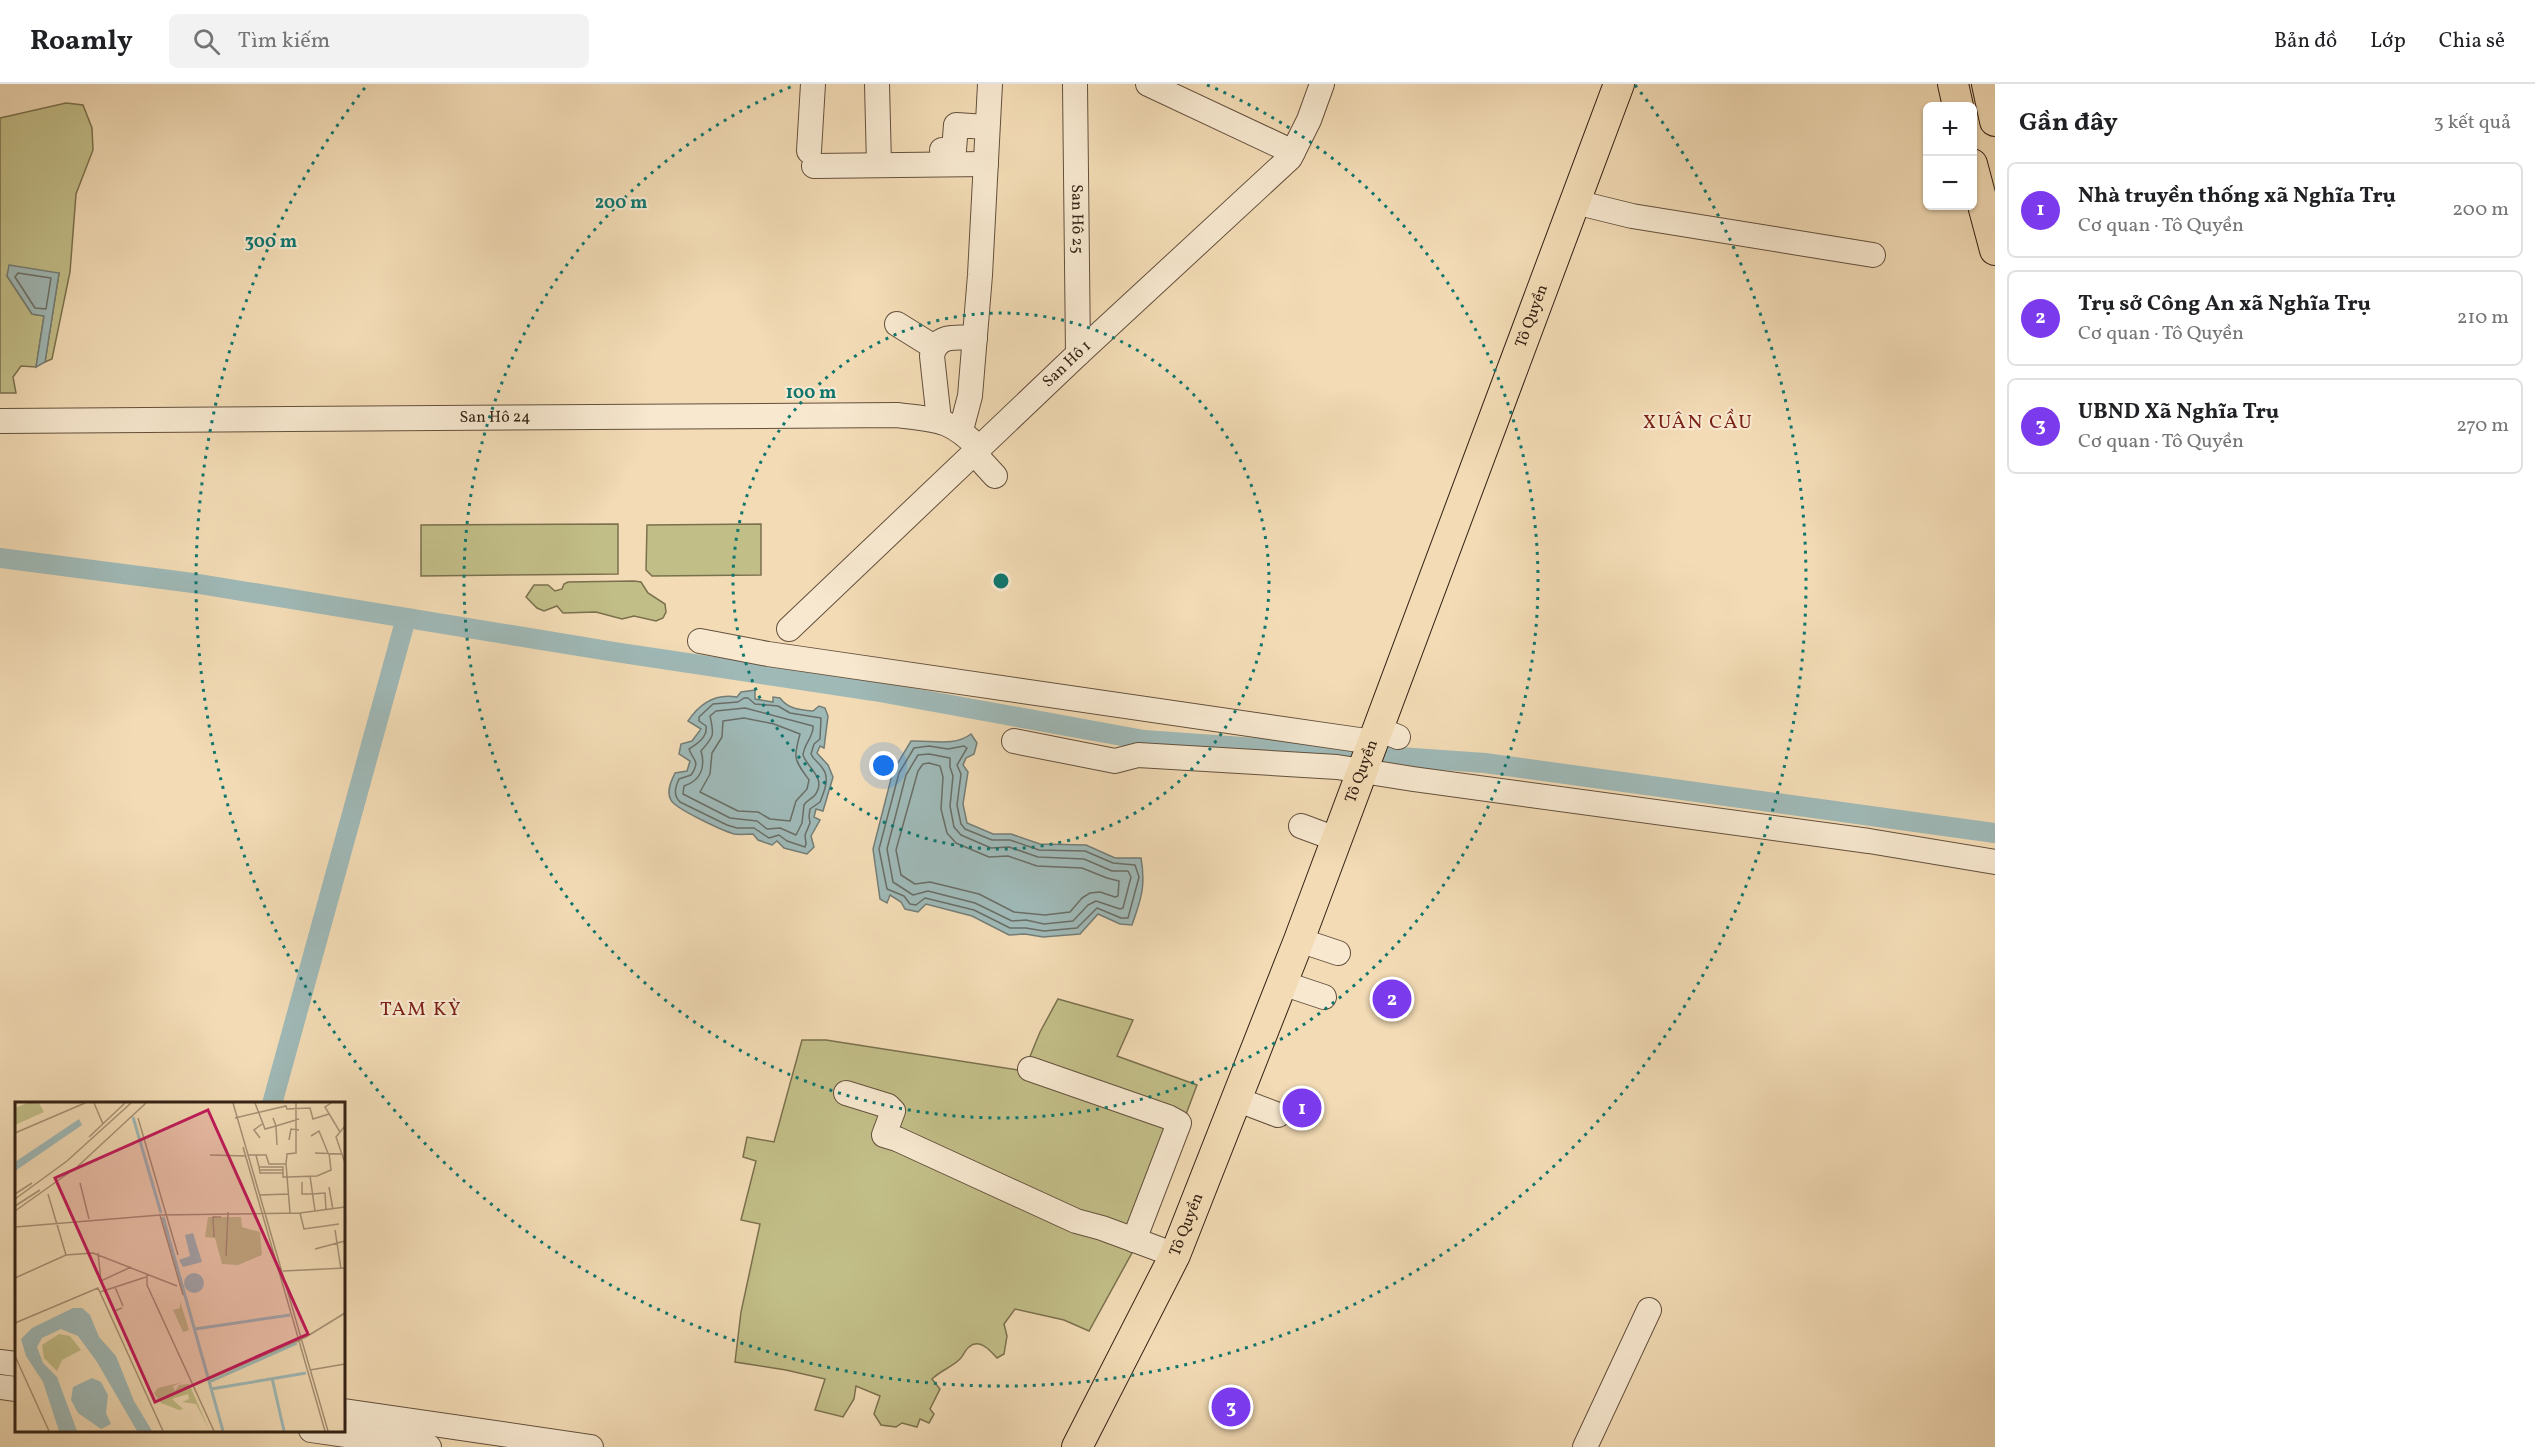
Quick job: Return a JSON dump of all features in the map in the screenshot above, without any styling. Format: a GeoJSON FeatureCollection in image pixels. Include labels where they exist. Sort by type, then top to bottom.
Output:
{"type":"FeatureCollection","features":[{"type":"Feature","properties":{"kind":"main road","name":"Tô Quyền"},"geometry":{"type":"LineString","coordinates":[[1077,1447],[1175,1255],[1299,940],[1362,771],[1383,736],[1619,84]]}},
{"type":"Feature","properties":{"kind":"main road"},"geometry":{"type":"LineString","coordinates":[[1953,84],[1957,102]]}},
{"type":"Feature","properties":{"kind":"main road"},"geometry":{"type":"LineString","coordinates":[[1987,84],[1995,121]]}},
{"type":"Feature","properties":{"kind":"main road"},"geometry":{"type":"LineString","coordinates":[[1977,183],[1995,250]]}},
{"type":"Feature","properties":{"kind":"street"},"geometry":{"type":"LineString","coordinates":[[813,84],[811,158],[879,165],[986,164]]}},
{"type":"Feature","properties":{"kind":"street"},"geometry":{"type":"LineString","coordinates":[[877,84],[879,165]]}},
{"type":"Feature","properties":{"kind":"street"},"geometry":{"type":"LineString","coordinates":[[950,425],[970,396],[990,84]]}},
{"type":"Feature","properties":{"kind":"street","name":"San Hô 25"},"geometry":{"type":"LineString","coordinates":[[1075,84],[1078,354]]}},
{"type":"Feature","properties":{"kind":"street"},"geometry":{"type":"LineString","coordinates":[[1148,84],[1293,152]]}},
{"type":"Feature","properties":{"kind":"street","name":"San Hô 1"},"geometry":{"type":"LineString","coordinates":[[789,629],[1078,354],[1290,158],[1310,120],[1322,84]]}},
{"type":"Feature","properties":{"kind":"street"},"geometry":{"type":"LineString","coordinates":[[942,150],[954,150],[956,125],[987,127]]}},
{"type":"Feature","properties":{"kind":"street"},"geometry":{"type":"LineString","coordinates":[[1575,202],[1632,216],[1873,255]]}},
{"type":"Feature","properties":{"kind":"street"},"geometry":{"type":"LineString","coordinates":[[897,324],[934,347]]}},
{"type":"Feature","properties":{"kind":"street"},"geometry":{"type":"LineString","coordinates":[[975,338],[954,336],[942,340],[934,347],[932,356],[950,425],[977,451],[995,476]]}},
{"type":"Feature","properties":{"kind":"street","name":"San Hô 24"},"geometry":{"type":"LineString","coordinates":[[0,421],[885,415],[950,425]]}},
{"type":"Feature","properties":{"kind":"street"},"geometry":{"type":"LineString","coordinates":[[700,641],[768,654],[1383,736]]}},
{"type":"Feature","properties":{"kind":"street"},"geometry":{"type":"LineString","coordinates":[[1014,741],[1115,761],[1138,755],[1337,767],[1869,841],[1995,862]]}},
{"type":"Feature","properties":{"kind":"street"},"geometry":{"type":"LineString","coordinates":[[1301,826],[1336,839]]}},
{"type":"Feature","properties":{"kind":"street"},"geometry":{"type":"LineString","coordinates":[[1299,940],[1338,953]]}},
{"type":"Feature","properties":{"kind":"street"},"geometry":{"type":"LineString","coordinates":[[1282,983],[1324,997]]}},
{"type":"Feature","properties":{"kind":"street"},"geometry":{"type":"LineString","coordinates":[[1030,1069],[1179,1123],[1134,1240]]}},
{"type":"Feature","properties":{"kind":"street"},"geometry":{"type":"LineString","coordinates":[[846,1093],[888,1106],[893,1111],[884,1135],[1076,1221],[1175,1255]]}},
{"type":"Feature","properties":{"kind":"street"},"geometry":{"type":"LineString","coordinates":[[1236,1099],[1278,1115]]}},
{"type":"Feature","properties":{"kind":"street"},"geometry":{"type":"LineString","coordinates":[[1585,1447],[1649,1310]]}},
{"type":"Feature","properties":{"kind":"street"},"geometry":{"type":"LineString","coordinates":[[0,1362],[15,1364]]}},
{"type":"Feature","properties":{"kind":"street"},"geometry":{"type":"LineString","coordinates":[[0,1387],[15,1389]]}},
{"type":"Feature","properties":{"kind":"street"},"geometry":{"type":"LineString","coordinates":[[345,1411],[553,1444],[591,1447]]}},
{"type":"Feature","properties":{"kind":"street"},"geometry":{"type":"LineString","coordinates":[[318,1432],[429,1447]]}},
{"type":"Feature","properties":{"kind":"shaded area"},"geometry":{"type":"Polygon","coordinates":[[[66,103],[83,105],[92,128],[93,150],[76,194],[70,272],[52,359],[45,362],[59,273],[7,276],[32,314],[44,316],[36,367],[21,366],[13,377],[16,393],[0,393],[0,118],[66,103]]]}},
{"type":"Feature","properties":{"kind":"shaded area"},"geometry":{"type":"Polygon","coordinates":[[[618,524],[618,574],[421,576],[421,525],[618,524]]]}},
{"type":"Feature","properties":{"kind":"shaded area"},"geometry":{"type":"Polygon","coordinates":[[[761,524],[761,575],[652,576],[646,570],[647,525],[761,524]]]}},
{"type":"Feature","properties":{"kind":"shaded area"},"geometry":{"type":"Polygon","coordinates":[[[568,582],[641,582],[648,593],[665,604],[666,612],[663,618],[656,621],[634,616],[622,619],[596,612],[563,613],[557,606],[544,611],[537,608],[526,597],[534,585],[548,585],[555,591],[562,589],[568,582]]]}},
{"type":"Feature","properties":{"kind":"shaded area"},"geometry":{"type":"Polygon","coordinates":[[[1058,999],[1133,1020],[1117,1056],[1197,1085],[1138,1242],[1089,1331],[1064,1320],[1015,1309],[1004,1324],[1007,1336],[1004,1354],[997,1358],[980,1344],[969,1347],[957,1362],[932,1379],[940,1389],[930,1409],[934,1414],[929,1423],[920,1419],[917,1427],[902,1423],[896,1427],[881,1425],[874,1414],[880,1396],[856,1386],[854,1399],[843,1417],[815,1410],[825,1379],[735,1362],[741,1312],[760,1224],[741,1220],[756,1161],[743,1157],[747,1137],[774,1142],[802,1040],[826,1040],[1024,1071],[1040,1032],[1058,999]]]}},
{"type":"Feature","properties":{"kind":"water"},"geometry":{"type":"Polygon","coordinates":[[[9,265],[59,273],[45,362],[36,367],[44,316],[32,314],[7,276],[9,265]]]}},
{"type":"Feature","properties":{"kind":"water"},"geometry":{"type":"Polygon","coordinates":[[[755,690],[755,699],[773,702],[773,697],[780,698],[791,707],[803,710],[813,711],[819,706],[825,708],[828,716],[824,748],[820,746],[817,753],[828,765],[833,777],[823,811],[816,809],[814,817],[820,820],[811,836],[814,847],[807,854],[784,848],[777,841],[772,845],[758,840],[753,834],[734,834],[720,829],[681,809],[674,804],[669,794],[675,773],[687,771],[690,761],[679,754],[681,744],[692,741],[701,729],[688,721],[703,704],[715,698],[737,697],[741,692],[755,690]]]}},
{"type":"Feature","properties":{"kind":"water"},"geometry":{"type":"Polygon","coordinates":[[[971,734],[977,743],[974,754],[966,758],[963,765],[968,772],[963,804],[967,823],[993,834],[1011,834],[1040,844],[1086,845],[1115,858],[1141,858],[1142,892],[1132,925],[1120,924],[1098,914],[1080,934],[1043,937],[1025,934],[1009,935],[972,916],[926,904],[918,912],[905,909],[901,902],[890,895],[887,903],[880,899],[873,849],[893,771],[911,741],[950,742],[971,734]]]}},
{"type":"Feature","properties":{"kind":"waterway"},"geometry":{"type":"LineString","coordinates":[[0,558],[193,583],[615,652],[874,691],[1144,740],[1344,754]]}},
{"type":"Feature","properties":{"kind":"waterway"},"geometry":{"type":"LineString","coordinates":[[273,1102],[406,618]]}},
{"type":"Feature","properties":{"kind":"waterway"},"geometry":{"type":"LineString","coordinates":[[1385,756],[1485,763],[1995,833]]}},
{"type":"Feature","properties":{"kind":"place","name":"Trụ sở Công An xã Nghĩa Trụ"},"geometry":{"type":"Point","coordinates":[1392,999]}},
{"type":"Feature","properties":{"kind":"place","name":"Nhà truyền thống xã Nghĩa Trụ"},"geometry":{"type":"Point","coordinates":[1302,1108]}},
{"type":"Feature","properties":{"kind":"place","name":"UBND Xã Nghĩa Trụ"},"geometry":{"type":"Point","coordinates":[1231,1407]}},
{"type":"Feature","properties":{"kind":"district","name":"XUÂN CẦU"},"geometry":{"type":"Point","coordinates":[1698,423]}},
{"type":"Feature","properties":{"kind":"district","name":"TAM KỲ"},"geometry":{"type":"Point","coordinates":[421,1010]}}]}
